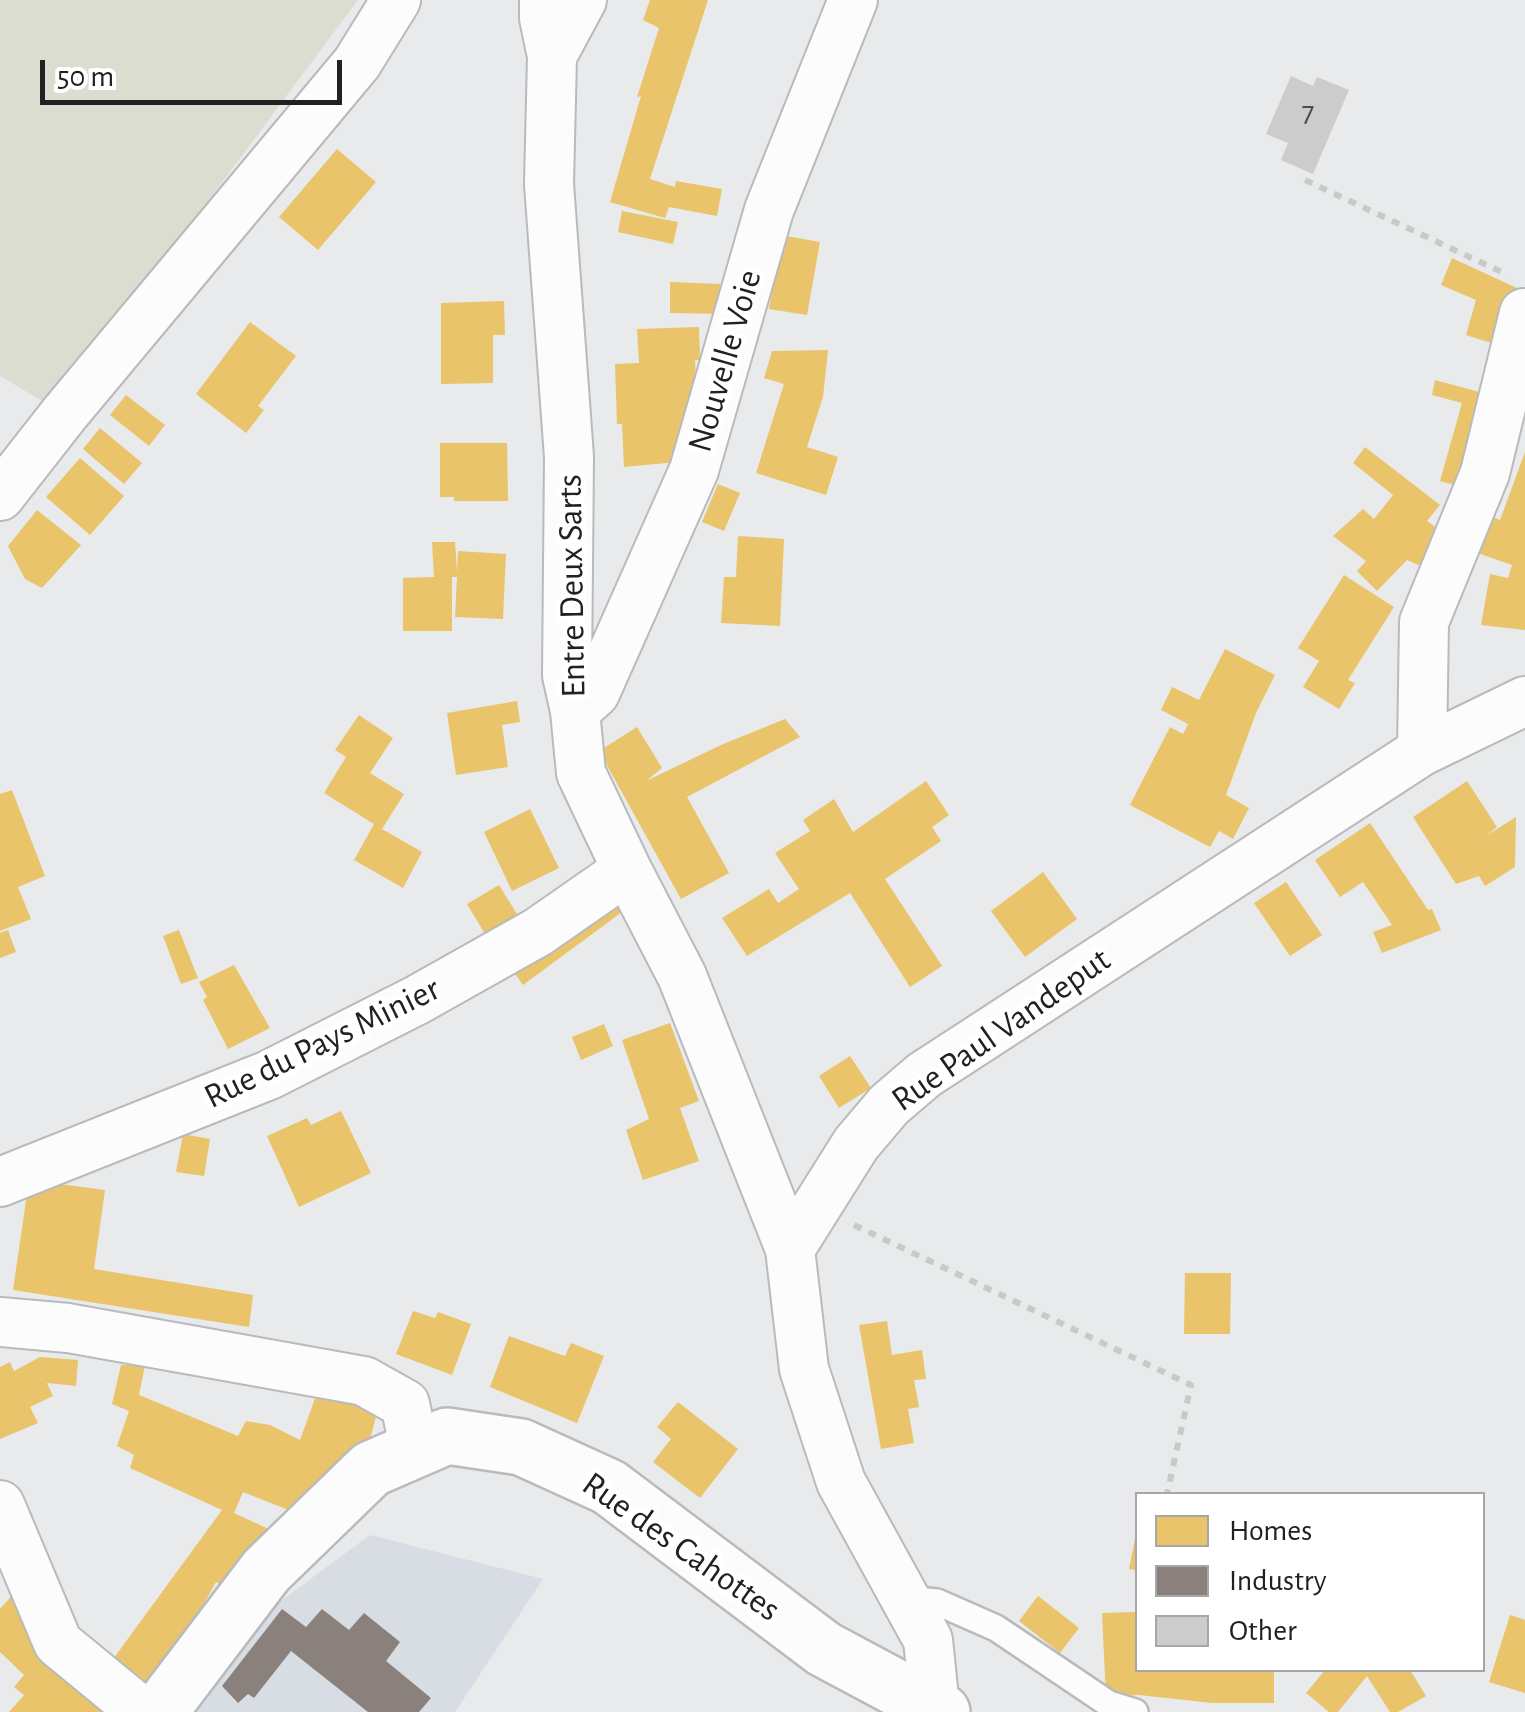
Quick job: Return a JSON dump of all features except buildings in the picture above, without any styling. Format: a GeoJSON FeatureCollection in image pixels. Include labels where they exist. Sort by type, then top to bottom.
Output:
{"type":"FeatureCollection","features":[{"type":"Feature","properties":{"kind":"street"},"geometry":{"type":"LineString","coordinates":[[0,496],[356,62],[396,0]]}},
{"type":"Feature","properties":{"kind":"street","name":"Entre Deux Sarts"},"geometry":{"type":"LineString","coordinates":[[544,0],[552,56],[550,184],[569,458],[567,675],[582,773],[682,976],[790,1249]]}},
{"type":"Feature","properties":{"kind":"street"},"geometry":{"type":"LineString","coordinates":[[552,56],[582,0]]}},
{"type":"Feature","properties":{"kind":"street","name":"Nouvelle Voie"},"geometry":{"type":"LineString","coordinates":[[575,711],[595,693],[694,470],[769,210],[853,0]]}},
{"type":"Feature","properties":{"kind":"street"},"geometry":{"type":"LineString","coordinates":[[1422,751],[1424,622],[1485,473],[1524,313]]}},
{"type":"Feature","properties":{"kind":"street","name":"Rue Paul Vandeput"},"geometry":{"type":"LineString","coordinates":[[790,1249],[856,1144],[889,1105],[924,1075],[1422,751],[1525,702]]}},
{"type":"Feature","properties":{"kind":"street","name":"Rue du Pays Minier"},"geometry":{"type":"LineString","coordinates":[[0,1182],[269,1075],[417,1000],[538,932],[627,870]]}},
{"type":"Feature","properties":{"kind":"street"},"geometry":{"type":"LineString","coordinates":[[790,1249],[804,1368],[840,1482],[928,1640],[938,1710]]}},
{"type":"Feature","properties":{"kind":"street"},"geometry":{"type":"LineString","coordinates":[[0,1322],[68,1328],[364,1381],[404,1404],[415,1450]]}},
{"type":"Feature","properties":{"kind":"street","name":"Rue des Cahottes"},"geometry":{"type":"LineString","coordinates":[[159,1712],[266,1570],[370,1469],[447,1436],[521,1448],[609,1488],[824,1649],[938,1710]]}},
{"type":"Feature","properties":{"kind":"street"},"geometry":{"type":"LineString","coordinates":[[0,1505],[58,1642],[142,1712]]}},
{"type":"Feature","properties":{"kind":"lane"},"geometry":{"type":"LineString","coordinates":[[905,1599],[937,1602],[996,1628],[1109,1704],[1135,1712]]}},
{"type":"Feature","properties":{"kind":"path"},"geometry":{"type":"LineString","coordinates":[[1305,180],[1525,282]]}},
{"type":"Feature","properties":{"kind":"path"},"geometry":{"type":"LineString","coordinates":[[817,1208],[1191,1385],[1167,1492]]}},
{"type":"Feature","properties":{"kind":"shaded area"},"geometry":{"type":"Polygon","coordinates":[[[0,0],[358,0],[54,408],[0,376],[0,0]]]}},
{"type":"Feature","properties":{"kind":"shaded area"},"geometry":{"type":"Polygon","coordinates":[[[370,1535],[543,1579],[455,1712],[194,1712],[278,1603],[370,1535]]]}}]}
